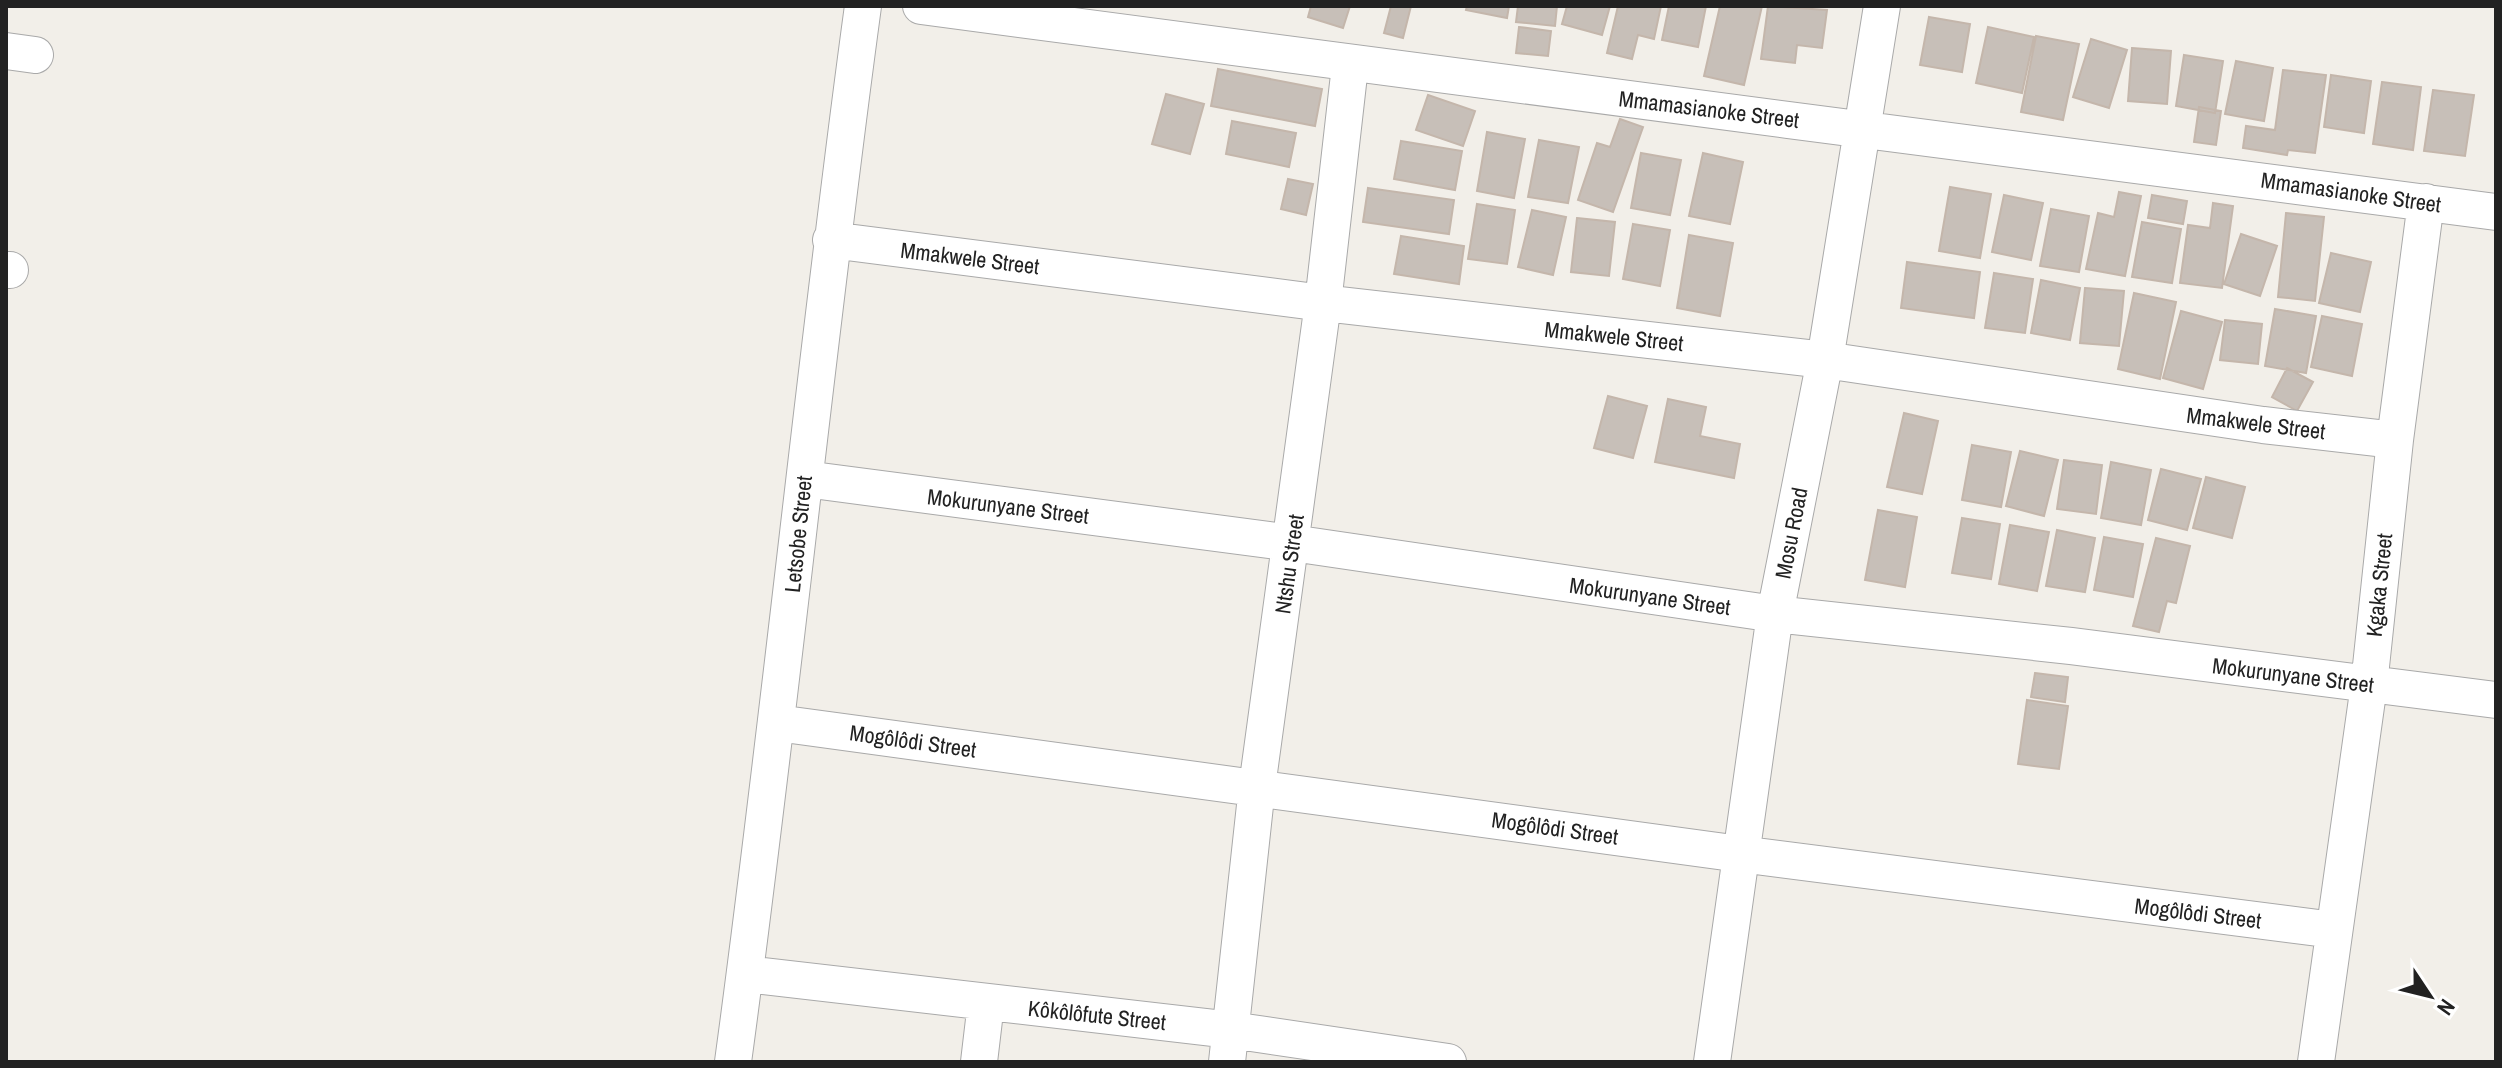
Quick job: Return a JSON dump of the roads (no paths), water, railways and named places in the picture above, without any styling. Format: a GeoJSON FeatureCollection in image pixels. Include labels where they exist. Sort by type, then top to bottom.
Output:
{"type":"FeatureCollection","features":[{"type":"Feature","properties":{"kind":"street","name":"Letsobe Street"},"geometry":{"type":"LineString","coordinates":[[733,1062],[777,723],[831,240],[863,6]]}},
{"type":"Feature","properties":{"kind":"street","name":"Mmamasianoke Street"},"geometry":{"type":"LineString","coordinates":[[921,6],[1350,66],[1864,128],[2496,212]]}},
{"type":"Feature","properties":{"kind":"street","name":"Mosu Road"},"geometry":{"type":"LineString","coordinates":[[1712,1062],[1775,614],[1825,360],[1882,6]]}},
{"type":"Feature","properties":{"kind":"street","name":"Ntshu Street"},"geometry":{"type":"LineString","coordinates":[[1229,1046],[1257,787],[1323,303],[1350,66]]}},
{"type":"Feature","properties":{"kind":"street","name":"Kgaka Street"},"geometry":{"type":"LineString","coordinates":[[2316,1062],[2369,685],[2395,440],[2426,202]]}},
{"type":"Feature","properties":{"kind":"street","name":"Mmakwele Street"},"geometry":{"type":"LineString","coordinates":[[831,240],[1323,303],[1825,360],[2249,423],[2395,440]]}},
{"type":"Feature","properties":{"kind":"street","name":"Mokurunyane Street"},"geometry":{"type":"LineString","coordinates":[[805,479],[1292,543],[1775,614],[2071,646],[2496,700]]}},
{"type":"Feature","properties":{"kind":"street","name":"Mogôlôdi Street"},"geometry":{"type":"LineString","coordinates":[[777,723],[1740,854],[2334,930]]}},
{"type":"Feature","properties":{"kind":"street","name":"Kôkôlôfute Street"},"geometry":{"type":"LineString","coordinates":[[745,974],[986,1003],[1229,1046],[1448,1062]]}},
{"type":"Feature","properties":{"kind":"street"},"geometry":{"type":"LineString","coordinates":[[979,1062],[986,1003]]}}]}
